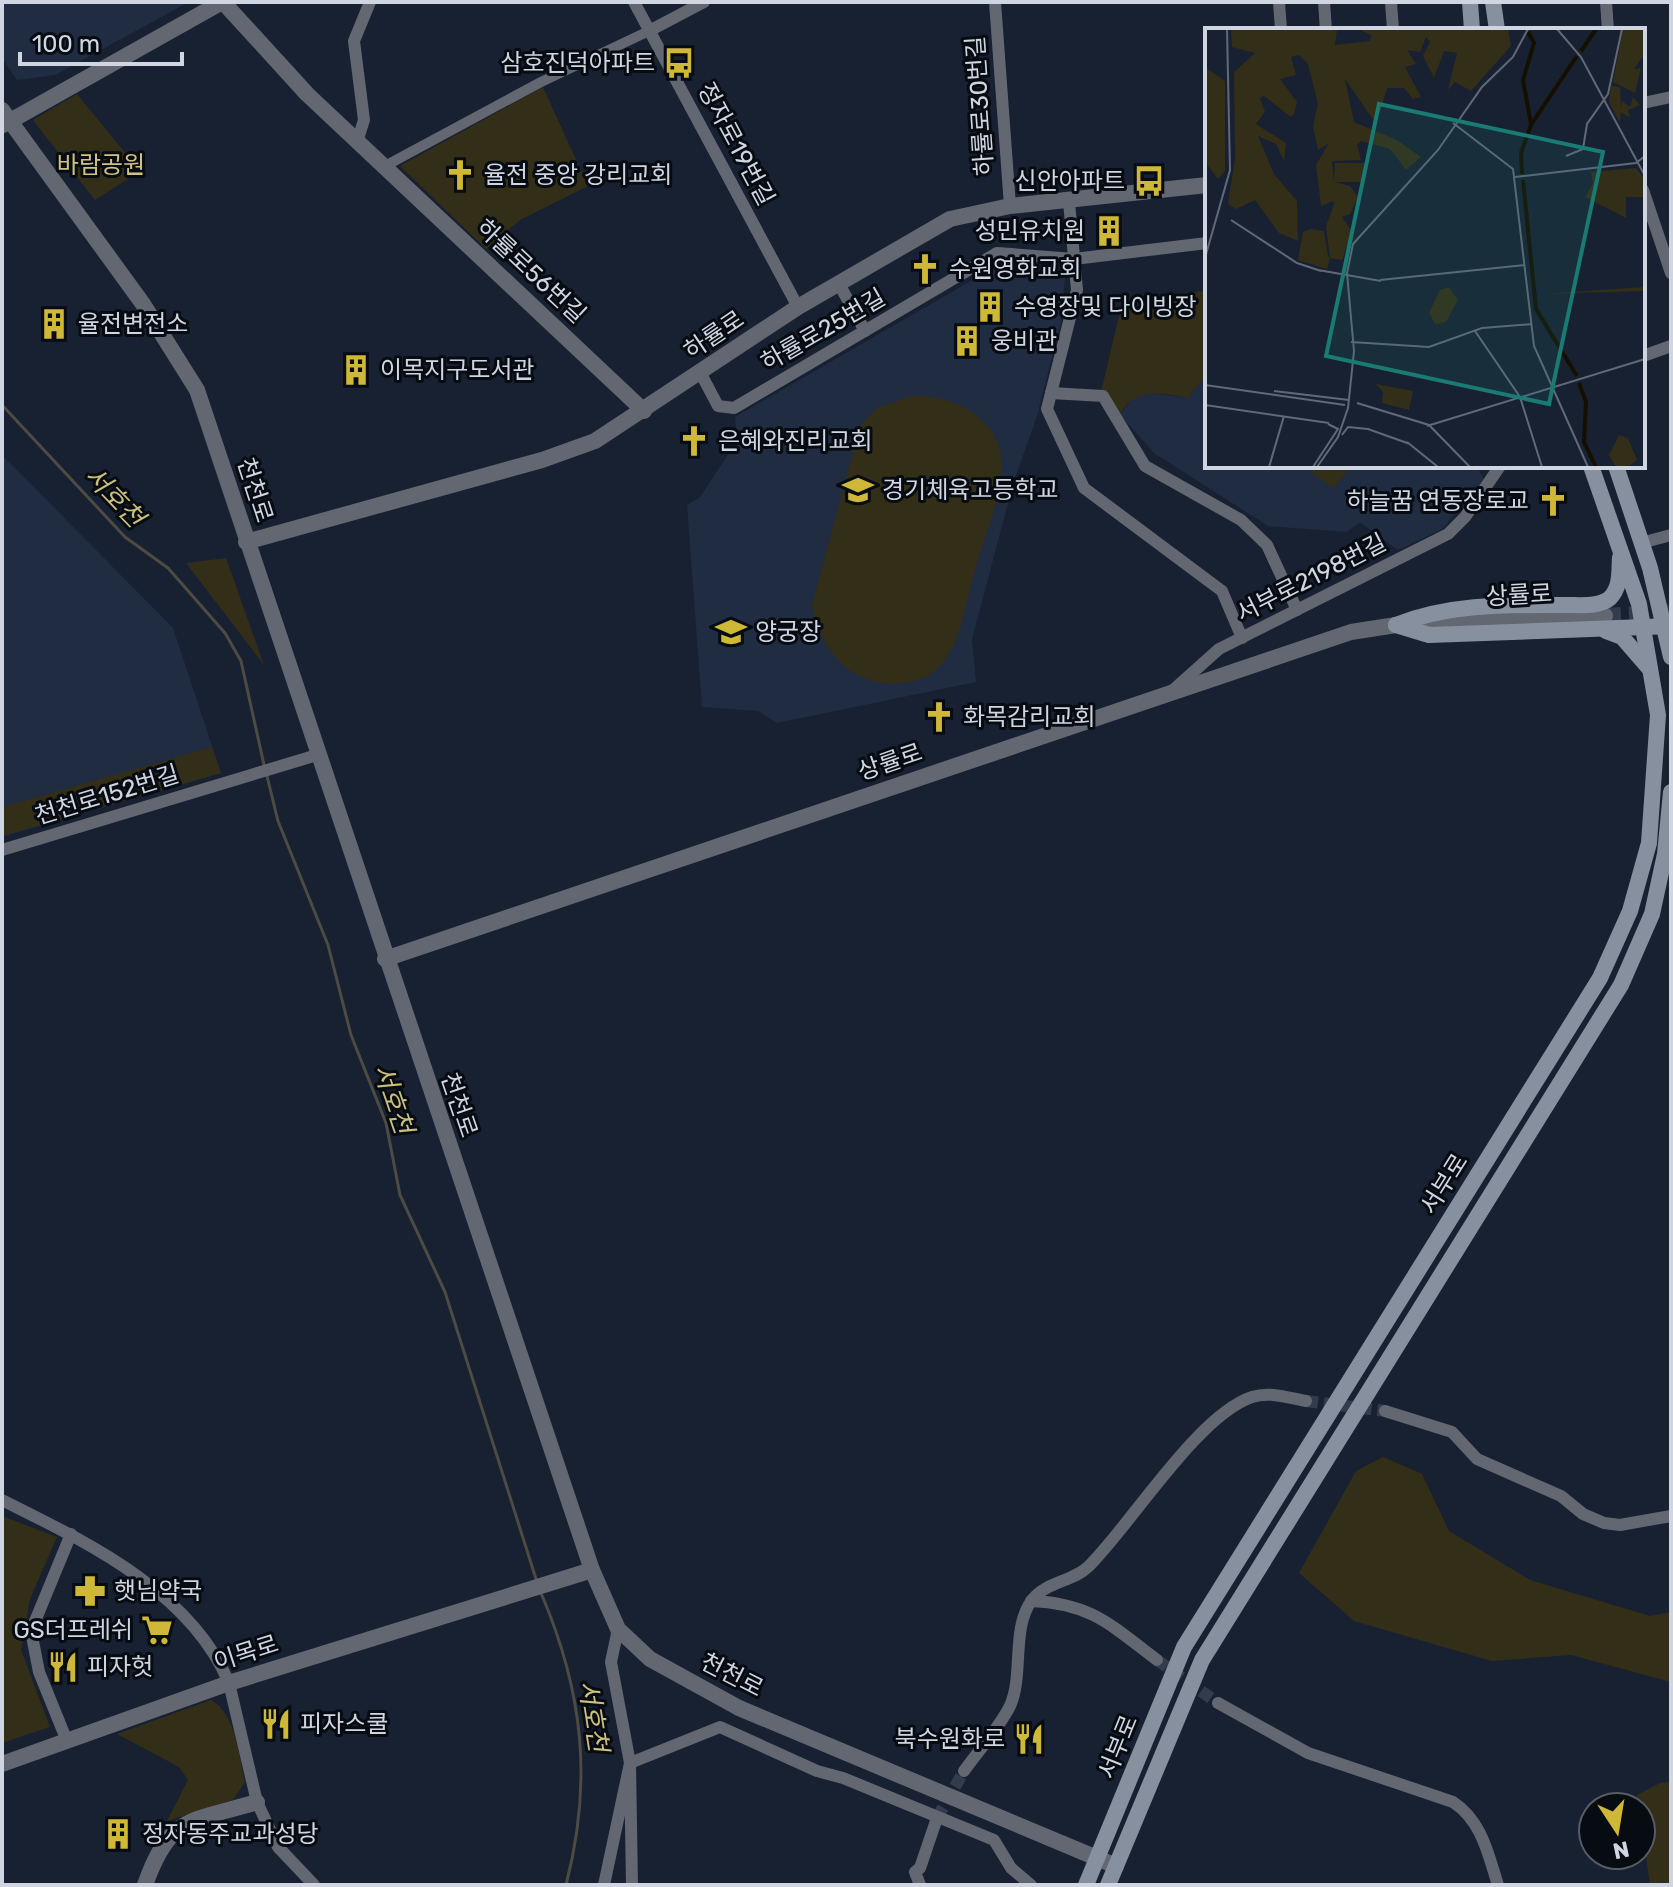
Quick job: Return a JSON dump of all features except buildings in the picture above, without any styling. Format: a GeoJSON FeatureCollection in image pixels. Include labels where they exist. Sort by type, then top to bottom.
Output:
{"type":"FeatureCollection","features":[{"type":"Feature","properties":{"kind":"main road"},"geometry":{"type":"LineString","coordinates":[[1470,2],[1472,28]]}},
{"type":"Feature","properties":{"kind":"main road"},"geometry":{"type":"LineString","coordinates":[[1493,2],[1497,28]]}},
{"type":"Feature","properties":{"kind":"main road","name":"서부로"},"geometry":{"type":"LineString","coordinates":[[1086,1885],[1184,1647],[1600,978],[1630,911],[1649,843],[1658,715],[1639,604],[1592,468]]}},
{"type":"Feature","properties":{"kind":"main road"},"geometry":{"type":"LineString","coordinates":[[1617,468],[1641,543],[1664,599],[1671,657]]}},
{"type":"Feature","properties":{"kind":"main road"},"geometry":{"type":"LineString","coordinates":[[1396,625],[1427,613],[1488,605],[1591,605],[1608,600],[1618,587],[1621,550]]}},
{"type":"Feature","properties":{"kind":"main road"},"geometry":{"type":"LineString","coordinates":[[1639,604],[1664,599]]}},
{"type":"Feature","properties":{"kind":"main road"},"geometry":{"type":"LineString","coordinates":[[1396,625],[1429,635],[1603,623],[1668,626]]}},
{"type":"Feature","properties":{"kind":"main road"},"geometry":{"type":"LineString","coordinates":[[1603,623],[1637,650],[1653,675]]}},
{"type":"Feature","properties":{"kind":"main road","name":"서부로"},"geometry":{"type":"LineString","coordinates":[[1108,1885],[1202,1660],[1621,985],[1652,914],[1665,854],[1671,792]]}},
{"type":"Feature","properties":{"kind":"street"},"geometry":{"type":"LineString","coordinates":[[5,119],[222,2]]}},
{"type":"Feature","properties":{"kind":"street","name":"하률로56번길"},"geometry":{"type":"LineString","coordinates":[[222,2],[357,142],[644,411]]}},
{"type":"Feature","properties":{"kind":"street"},"geometry":{"type":"LineString","coordinates":[[357,142],[364,120],[354,41],[370,2]]}},
{"type":"Feature","properties":{"kind":"street","name":"정자로19번길"},"geometry":{"type":"LineString","coordinates":[[634,2],[798,307]]}},
{"type":"Feature","properties":{"kind":"street"},"geometry":{"type":"LineString","coordinates":[[385,166],[541,82],[704,2]]}},
{"type":"Feature","properties":{"kind":"street","name":"하률로30번길"},"geometry":{"type":"LineString","coordinates":[[995,2],[1010,206]]}},
{"type":"Feature","properties":{"kind":"street"},"geometry":{"type":"LineString","coordinates":[[1279,2],[1281,28]]}},
{"type":"Feature","properties":{"kind":"street"},"geometry":{"type":"LineString","coordinates":[[1324,2],[1326,28]]}},
{"type":"Feature","properties":{"kind":"street"},"geometry":{"type":"LineString","coordinates":[[1391,2],[1393,28]]}},
{"type":"Feature","properties":{"kind":"street"},"geometry":{"type":"LineString","coordinates":[[1606,2],[1608,28]]}},
{"type":"Feature","properties":{"kind":"street"},"geometry":{"type":"LineString","coordinates":[[1645,103],[1671,97]]}},
{"type":"Feature","properties":{"kind":"street","name":"천천로"},"geometry":{"type":"LineString","coordinates":[[5,119],[143,304],[197,390],[592,1570],[618,1629],[650,1659],[739,1708],[1116,1866]]}},
{"type":"Feature","properties":{"kind":"street","name":"하률로"},"geometry":{"type":"LineString","coordinates":[[246,542],[542,460],[595,441],[798,307],[950,219],[1010,206],[1205,185]]}},
{"type":"Feature","properties":{"kind":"street"},"geometry":{"type":"LineString","coordinates":[[1645,196],[1671,273]]}},
{"type":"Feature","properties":{"kind":"street"},"geometry":{"type":"LineString","coordinates":[[1069,202],[1077,290],[1047,409],[1084,488],[1222,591],[1242,638]]}},
{"type":"Feature","properties":{"kind":"street","name":"하률로25번길"},"geometry":{"type":"LineString","coordinates":[[700,372],[718,406],[734,408],[997,253],[1074,259],[1205,243]]}},
{"type":"Feature","properties":{"kind":"street"},"geometry":{"type":"LineString","coordinates":[[839,284],[865,331]]}},
{"type":"Feature","properties":{"kind":"street"},"geometry":{"type":"LineString","coordinates":[[1645,355],[1671,346]]}},
{"type":"Feature","properties":{"kind":"street"},"geometry":{"type":"LineString","coordinates":[[1051,393],[1103,396],[1145,466],[1241,520],[1267,545],[1297,610]]}},
{"type":"Feature","properties":{"kind":"street","name":"서부로2198번길"},"geometry":{"type":"LineString","coordinates":[[1170,692],[1201,662],[1242,638],[1448,534],[1465,517],[1499,468]]}},
{"type":"Feature","properties":{"kind":"street"},"geometry":{"type":"LineString","coordinates":[[1641,543],[1671,535]]}},
{"type":"Feature","properties":{"kind":"street","name":"상률로"},"geometry":{"type":"LineString","coordinates":[[385,959],[1351,632],[1396,625]]}},
{"type":"Feature","properties":{"kind":"street","name":"천천로152번길"},"geometry":{"type":"LineString","coordinates":[[2,850],[317,755]]}},
{"type":"Feature","properties":{"kind":"street"},"geometry":{"type":"LineString","coordinates":[[964,1771],[1010,1705],[1019,1642],[1031,1601],[1045,1588],[1083,1572],[1115,1540],[1179,1455],[1238,1403],[1266,1394],[1306,1401]]}},
{"type":"Feature","properties":{"kind":"street"},"geometry":{"type":"LineString","coordinates":[[1385,1411],[1452,1432],[1477,1459],[1561,1496],[1583,1514],[1604,1523],[1620,1525],[1671,1516]]}},
{"type":"Feature","properties":{"kind":"street"},"geometry":{"type":"LineString","coordinates":[[2,1500],[71,1534],[139,1577],[197,1630],[222,1665],[229,1683],[257,1802],[278,1847],[314,1885]]}},
{"type":"Feature","properties":{"kind":"street"},"geometry":{"type":"LineString","coordinates":[[67,1741],[39,1672],[31,1631],[71,1534]]}},
{"type":"Feature","properties":{"kind":"street","name":"이목로"},"geometry":{"type":"LineString","coordinates":[[2,1764],[229,1683],[592,1570]]}},
{"type":"Feature","properties":{"kind":"street"},"geometry":{"type":"LineString","coordinates":[[1031,1601],[1064,1602],[1098,1616],[1157,1660]]}},
{"type":"Feature","properties":{"kind":"street"},"geometry":{"type":"LineString","coordinates":[[618,1629],[611,1662],[630,1763],[632,1885]]}},
{"type":"Feature","properties":{"kind":"street"},"geometry":{"type":"LineString","coordinates":[[1218,1703],[1308,1753],[1460,1807],[1477,1826],[1498,1885]]}},
{"type":"Feature","properties":{"kind":"street"},"geometry":{"type":"LineString","coordinates":[[630,1763],[720,1727],[817,1771],[843,1778],[994,1840],[1011,1868],[1031,1885]]}},
{"type":"Feature","properties":{"kind":"street"},"geometry":{"type":"LineString","coordinates":[[604,1885],[630,1763]]}},
{"type":"Feature","properties":{"kind":"street"},"geometry":{"type":"LineString","coordinates":[[145,1885],[163,1842],[177,1827],[257,1802]]}},
{"type":"Feature","properties":{"kind":"street"},"geometry":{"type":"LineString","coordinates":[[920,1885],[915,1872],[920,1868],[937,1818]]}},
{"type":"Feature","properties":{"kind":"shaded area"},"geometry":{"type":"Polygon","coordinates":[[[2,2],[187,3],[55,75],[17,80],[2,58],[2,2]]]}},
{"type":"Feature","properties":{"kind":"shaded area","name":"경기체육고등학교"},"geometry":{"type":"Polygon","coordinates":[[[995,267],[1065,277],[1061,322],[1037,416],[1013,484],[972,640],[976,682],[777,723],[758,711],[702,707],[687,505],[700,497],[737,441],[735,417],[995,267]]]}},
{"type":"Feature","properties":{"kind":"shaded area"},"geometry":{"type":"Polygon","coordinates":[[[1205,377],[1205,468],[1478,468],[1484,480],[1442,529],[1398,550],[1360,522],[1347,532],[1268,526],[1154,453],[1120,415],[1134,396],[1143,392],[1188,398],[1205,377]]]}},
{"type":"Feature","properties":{"kind":"shaded area"},"geometry":{"type":"Polygon","coordinates":[[[2,455],[173,628],[221,773],[2,837],[2,455]]]}},
{"type":"Feature","properties":{"kind":"green space"},"geometry":{"type":"Polygon","coordinates":[[[543,87],[588,186],[520,220],[486,249],[400,166],[543,87]]]}},
{"type":"Feature","properties":{"kind":"green space","name":"바람공원"},"geometry":{"type":"Polygon","coordinates":[[[77,94],[140,171],[95,200],[33,120],[77,94]]]}},
{"type":"Feature","properties":{"kind":"green space"},"geometry":{"type":"Polygon","coordinates":[[[1203,291],[1205,377],[1188,398],[1141,395],[1126,405],[1120,415],[1101,392],[1123,299],[1203,291]]]}},
{"type":"Feature","properties":{"kind":"green space"},"geometry":{"type":"Polygon","coordinates":[[[912,396],[944,399],[973,412],[985,422],[1000,450],[1001,478],[962,621],[948,656],[937,669],[924,677],[903,683],[885,683],[869,680],[842,664],[822,637],[812,605],[860,426],[879,407],[912,396]]]}},
{"type":"Feature","properties":{"kind":"green space"},"geometry":{"type":"Polygon","coordinates":[[[1306,468],[1350,468],[1333,488],[1306,468]]]}},
{"type":"Feature","properties":{"kind":"green space"},"geometry":{"type":"Polygon","coordinates":[[[226,558],[264,665],[186,563],[226,558]]]}},
{"type":"Feature","properties":{"kind":"green space"},"geometry":{"type":"Polygon","coordinates":[[[212,747],[221,773],[2,836],[2,807],[212,747]]]}},
{"type":"Feature","properties":{"kind":"green space"},"geometry":{"type":"Polygon","coordinates":[[[1383,1457],[1422,1474],[1449,1531],[1530,1580],[1650,1616],[1671,1612],[1671,1682],[1571,1655],[1492,1661],[1354,1621],[1299,1573],[1356,1471],[1383,1457]]]}},
{"type":"Feature","properties":{"kind":"green space"},"geometry":{"type":"Polygon","coordinates":[[[2,1516],[57,1537],[30,1599],[21,1650],[50,1727],[2,1743],[2,1516]]]}},
{"type":"Feature","properties":{"kind":"green space"},"geometry":{"type":"Polygon","coordinates":[[[211,1700],[219,1706],[231,1725],[245,1782],[233,1800],[167,1821],[188,1780],[179,1767],[117,1734],[211,1700]]]}},
{"type":"Feature","properties":{"kind":"green space"},"geometry":{"type":"Polygon","coordinates":[[[1671,1782],[1671,1885],[1650,1885],[1648,1871],[1657,1871],[1657,1791],[1645,1791],[1660,1783],[1671,1782]]]}},
{"type":"Feature","properties":{"kind":"waterway","name":"서호천"},"geometry":{"type":"LineString","coordinates":[[2,405],[125,537],[168,568],[225,633],[241,661],[264,765]]}},
{"type":"Feature","properties":{"kind":"waterway","name":"서호천"},"geometry":{"type":"LineString","coordinates":[[266,772],[278,821],[328,945],[351,1035],[386,1123],[400,1195],[445,1292],[537,1582]]}},
{"type":"Feature","properties":{"kind":"waterway","name":"서호천"},"geometry":{"type":"LineString","coordinates":[[541,1593],[566,1665],[579,1737],[579,1809],[566,1885]]}},
{"type":"Feature","properties":{"kind":"tunnel"},"geometry":{"type":"LineString","coordinates":[[1605,616],[1671,612]]}},
{"type":"Feature","properties":{"kind":"tunnel"},"geometry":{"type":"LineString","coordinates":[[1306,1401],[1385,1411]]}},
{"type":"Feature","properties":{"kind":"tunnel"},"geometry":{"type":"LineString","coordinates":[[1157,1660],[1218,1703]]}},
{"type":"Feature","properties":{"kind":"tunnel"},"geometry":{"type":"LineString","coordinates":[[937,1818],[964,1771]]}},
{"type":"Feature","properties":{"kind":"place","name":"삼호진덕아파트"},"geometry":{"type":"Point","coordinates":[679,63]}},
{"type":"Feature","properties":{"kind":"place","name":"율전 중앙 강리교회"},"geometry":{"type":"Point","coordinates":[460,175]}},
{"type":"Feature","properties":{"kind":"place","name":"신안아파트"},"geometry":{"type":"Point","coordinates":[1149,181]}},
{"type":"Feature","properties":{"kind":"place","name":"성민유치원"},"geometry":{"type":"Point","coordinates":[1109,231]}},
{"type":"Feature","properties":{"kind":"place","name":"수원영화교회"},"geometry":{"type":"Point","coordinates":[925,269]}},
{"type":"Feature","properties":{"kind":"place","name":"수영장및 다이빙장"},"geometry":{"type":"Point","coordinates":[990,307]}},
{"type":"Feature","properties":{"kind":"place","name":"율전변전소"},"geometry":{"type":"Point","coordinates":[54,324]}},
{"type":"Feature","properties":{"kind":"place","name":"웅비관"},"geometry":{"type":"Point","coordinates":[967,341]}},
{"type":"Feature","properties":{"kind":"place","name":"이목지구도서관"},"geometry":{"type":"Point","coordinates":[356,370]}},
{"type":"Feature","properties":{"kind":"place","name":"은혜와진리교회"},"geometry":{"type":"Point","coordinates":[694,441]}},
{"type":"Feature","properties":{"kind":"place","name":"경기체육고등학교"},"geometry":{"type":"Point","coordinates":[858,490]}},
{"type":"Feature","properties":{"kind":"place","name":"하늘꿈 연동장로교"},"geometry":{"type":"Point","coordinates":[1553,501]}},
{"type":"Feature","properties":{"kind":"place","name":"양궁장"},"geometry":{"type":"Point","coordinates":[731,632]}},
{"type":"Feature","properties":{"kind":"place","name":"화목감리교회"},"geometry":{"type":"Point","coordinates":[939,717]}},
{"type":"Feature","properties":{"kind":"place","name":"햇님약국"},"geometry":{"type":"Point","coordinates":[90,1591]}},
{"type":"Feature","properties":{"kind":"place","name":"GS더프레쉬"},"geometry":{"type":"Point","coordinates":[157,1630]}},
{"type":"Feature","properties":{"kind":"place","name":"피자헛"},"geometry":{"type":"Point","coordinates":[63,1667]}},
{"type":"Feature","properties":{"kind":"place","name":"피자스쿨"},"geometry":{"type":"Point","coordinates":[276,1724]}},
{"type":"Feature","properties":{"kind":"place","name":"북수원화로"},"geometry":{"type":"Point","coordinates":[1029,1739]}},
{"type":"Feature","properties":{"kind":"place","name":"정자동주교과성당"},"geometry":{"type":"Point","coordinates":[118,1834]}}]}
